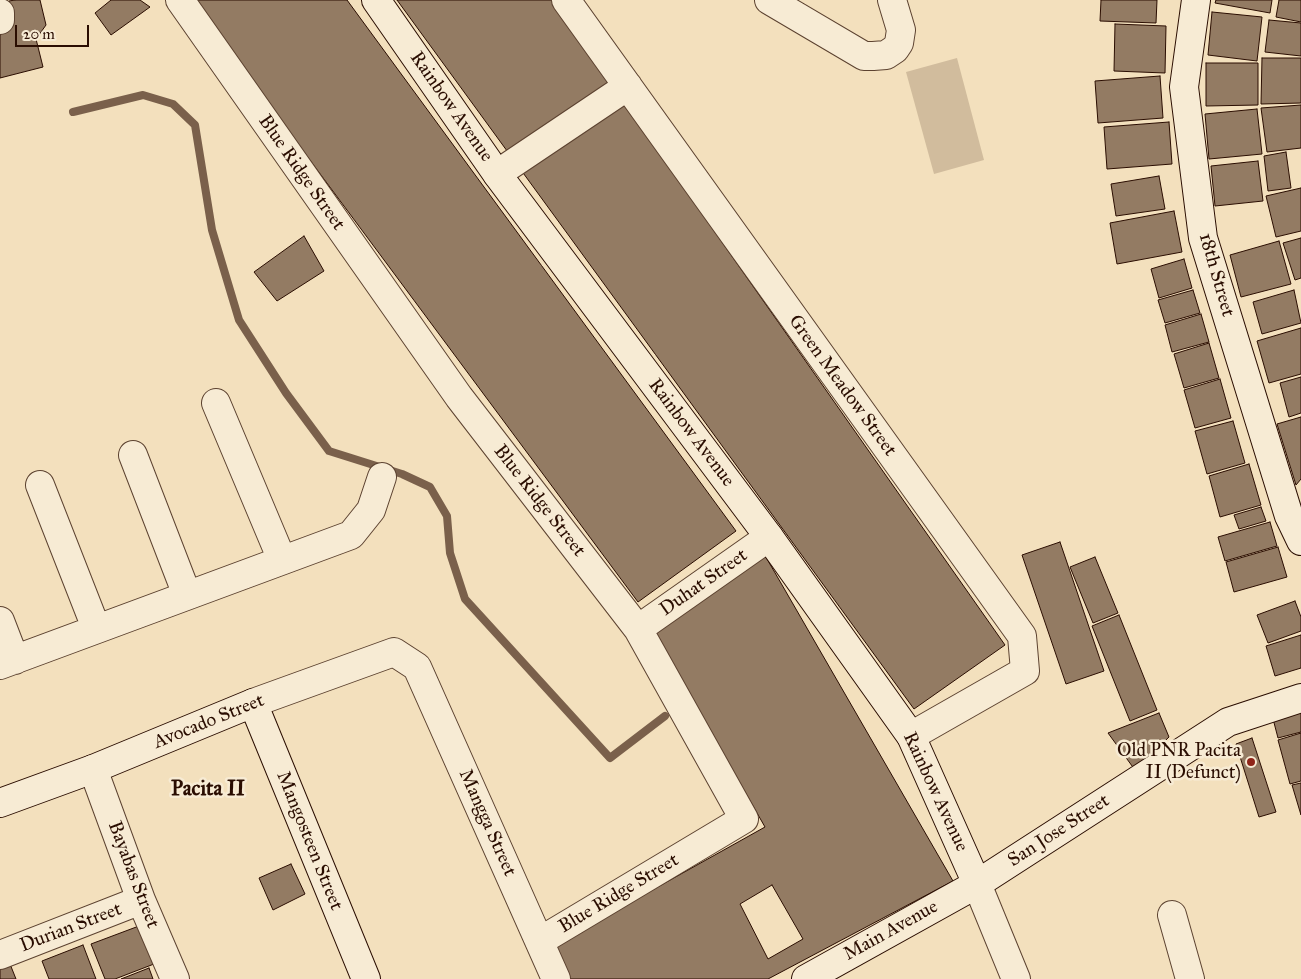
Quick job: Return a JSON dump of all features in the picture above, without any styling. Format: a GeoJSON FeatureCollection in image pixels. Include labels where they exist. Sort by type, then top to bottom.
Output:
{"type":"FeatureCollection","features":[{"type":"Feature","properties":{"kind":"street","name":"Blue Ridge Street"},"geometry":{"type":"LineString","coordinates":[[180,0],[459,397],[638,629],[744,819],[540,941]]}},
{"type":"Feature","properties":{"kind":"street","name":"Rainbow Avenue"},"geometry":{"type":"LineString","coordinates":[[376,0],[497,174],[769,537],[911,736],[977,884],[1016,979]]}},
{"type":"Feature","properties":{"kind":"street","name":"Green Meadow Street"},"geometry":{"type":"LineString","coordinates":[[566,0],[1022,636],[1025,671],[911,736]]}},
{"type":"Feature","properties":{"kind":"street"},"geometry":{"type":"LineString","coordinates":[[770,0],[864,56],[886,55],[895,49],[901,30],[892,0]]}},
{"type":"Feature","properties":{"kind":"street","name":"18th Street"},"geometry":{"type":"LineString","coordinates":[[1196,0],[1184,87],[1203,238],[1295,508],[1301,541]]}},
{"type":"Feature","properties":{"kind":"street"},"geometry":{"type":"LineString","coordinates":[[0,13],[0,20]]}},
{"type":"Feature","properties":{"kind":"street"},"geometry":{"type":"LineString","coordinates":[[497,174],[628,86]]}},
{"type":"Feature","properties":{"kind":"street"},"geometry":{"type":"LineString","coordinates":[[216,403],[282,560]]}},
{"type":"Feature","properties":{"kind":"street"},"geometry":{"type":"LineString","coordinates":[[133,455],[187,595]]}},
{"type":"Feature","properties":{"kind":"street"},"geometry":{"type":"LineString","coordinates":[[0,621],[8,663],[96,628],[350,535],[371,510],[382,477]]}},
{"type":"Feature","properties":{"kind":"street"},"geometry":{"type":"LineString","coordinates":[[40,485],[96,628]]}},
{"type":"Feature","properties":{"kind":"street","name":"Duhat Street"},"geometry":{"type":"LineString","coordinates":[[638,629],[769,537]]}},
{"type":"Feature","properties":{"kind":"street","name":"Avocado Street"},"geometry":{"type":"LineString","coordinates":[[0,803],[92,769],[253,703],[394,652],[417,667]]}},
{"type":"Feature","properties":{"kind":"street","name":"Mangga Street"},"geometry":{"type":"LineString","coordinates":[[417,667],[556,979]]}},
{"type":"Feature","properties":{"kind":"street","name":"San Jose Street"},"geometry":{"type":"LineString","coordinates":[[977,884],[1228,722],[1301,698]]}},
{"type":"Feature","properties":{"kind":"street","name":"Mangosteen Street"},"geometry":{"type":"LineString","coordinates":[[253,703],[366,979]]}},
{"type":"Feature","properties":{"kind":"street","name":"Bayabas Street"},"geometry":{"type":"LineString","coordinates":[[92,769],[141,900],[175,979]]}},
{"type":"Feature","properties":{"kind":"street","name":"Main Avenue"},"geometry":{"type":"LineString","coordinates":[[806,979],[977,884]]}},
{"type":"Feature","properties":{"kind":"street","name":"Durian Street"},"geometry":{"type":"LineString","coordinates":[[0,955],[141,900]]}},
{"type":"Feature","properties":{"kind":"street"},"geometry":{"type":"LineString","coordinates":[[1172,915],[1190,979]]}},
{"type":"Feature","properties":{"kind":"shaded area"},"geometry":{"type":"Polygon","coordinates":[[[957,58],[984,160],[934,174],[906,72],[957,58]]]}},
{"type":"Feature","properties":{"kind":"building"},"geometry":{"type":"Polygon","coordinates":[[[40,0],[46,25],[36,39],[43,67],[0,78],[0,35],[10,26],[9,1],[40,0]]]}},
{"type":"Feature","properties":{"kind":"building"},"geometry":{"type":"Polygon","coordinates":[[[111,0],[140,0],[150,7],[111,35],[95,13],[111,0]]]}},
{"type":"Feature","properties":{"kind":"building"},"geometry":{"type":"Polygon","coordinates":[[[191,0],[347,0],[736,531],[638,602],[191,0]]]}},
{"type":"Feature","properties":{"kind":"building"},"geometry":{"type":"Polygon","coordinates":[[[397,0],[552,0],[1005,645],[914,709],[397,0]]]}},
{"type":"Feature","properties":{"kind":"building"},"geometry":{"type":"Polygon","coordinates":[[[1101,0],[1157,0],[1156,23],[1100,21],[1101,0]]]}},
{"type":"Feature","properties":{"kind":"building"},"geometry":{"type":"Polygon","coordinates":[[[1216,0],[1272,0],[1270,13],[1215,3],[1216,0]]]}},
{"type":"Feature","properties":{"kind":"building"},"geometry":{"type":"Polygon","coordinates":[[[1279,0],[1301,0],[1301,22],[1276,17],[1279,0]]]}},
{"type":"Feature","properties":{"kind":"building"},"geometry":{"type":"Polygon","coordinates":[[[1212,12],[1262,17],[1257,61],[1208,55],[1212,12]]]}},
{"type":"Feature","properties":{"kind":"building"},"geometry":{"type":"Polygon","coordinates":[[[1269,20],[1301,23],[1301,56],[1265,52],[1269,20]]]}},
{"type":"Feature","properties":{"kind":"building"},"geometry":{"type":"Polygon","coordinates":[[[1115,24],[1166,26],[1165,73],[1114,71],[1115,24]]]}},
{"type":"Feature","properties":{"kind":"building"},"geometry":{"type":"Polygon","coordinates":[[[1262,58],[1301,58],[1301,103],[1261,104],[1262,58]]]}},
{"type":"Feature","properties":{"kind":"building"},"geometry":{"type":"Polygon","coordinates":[[[1206,63],[1258,63],[1258,105],[1206,106],[1206,63]]]}},
{"type":"Feature","properties":{"kind":"building"},"geometry":{"type":"Polygon","coordinates":[[[1160,76],[1163,118],[1098,123],[1095,81],[1160,76]]]}},
{"type":"Feature","properties":{"kind":"building"},"geometry":{"type":"Polygon","coordinates":[[[1301,105],[1301,148],[1267,152],[1261,108],[1301,105]]]}},
{"type":"Feature","properties":{"kind":"building"},"geometry":{"type":"Polygon","coordinates":[[[1257,109],[1262,154],[1209,159],[1205,114],[1257,109]]]}},
{"type":"Feature","properties":{"kind":"building"},"geometry":{"type":"Polygon","coordinates":[[[1169,122],[1172,164],[1107,169],[1104,127],[1169,122]]]}},
{"type":"Feature","properties":{"kind":"building"},"geometry":{"type":"Polygon","coordinates":[[[1286,152],[1291,188],[1268,191],[1264,156],[1286,152]]]}},
{"type":"Feature","properties":{"kind":"building"},"geometry":{"type":"Polygon","coordinates":[[[1258,161],[1263,201],[1215,206],[1211,166],[1258,161]]]}},
{"type":"Feature","properties":{"kind":"building"},"geometry":{"type":"Polygon","coordinates":[[[1159,176],[1165,209],[1116,216],[1111,184],[1159,176]]]}},
{"type":"Feature","properties":{"kind":"building"},"geometry":{"type":"Polygon","coordinates":[[[1301,188],[1301,231],[1276,237],[1266,196],[1301,188]]]}},
{"type":"Feature","properties":{"kind":"building"},"geometry":{"type":"Polygon","coordinates":[[[1174,211],[1182,252],[1117,264],[1110,223],[1174,211]]]}},
{"type":"Feature","properties":{"kind":"building"},"geometry":{"type":"Polygon","coordinates":[[[304,236],[324,271],[277,301],[254,272],[304,236]]]}},
{"type":"Feature","properties":{"kind":"building"},"geometry":{"type":"Polygon","coordinates":[[[1301,238],[1301,278],[1295,280],[1283,243],[1301,238]]]}},
{"type":"Feature","properties":{"kind":"building"},"geometry":{"type":"Polygon","coordinates":[[[1279,241],[1291,284],[1241,297],[1230,255],[1279,241]]]}},
{"type":"Feature","properties":{"kind":"building"},"geometry":{"type":"Polygon","coordinates":[[[1184,259],[1192,288],[1159,298],[1151,269],[1184,259]]]}},
{"type":"Feature","properties":{"kind":"building"},"geometry":{"type":"Polygon","coordinates":[[[1193,290],[1200,313],[1165,323],[1158,300],[1193,290]]]}},
{"type":"Feature","properties":{"kind":"building"},"geometry":{"type":"Polygon","coordinates":[[[1294,290],[1301,323],[1262,334],[1253,302],[1294,290]]]}},
{"type":"Feature","properties":{"kind":"building"},"geometry":{"type":"Polygon","coordinates":[[[1201,314],[1209,342],[1172,352],[1165,325],[1201,314]]]}},
{"type":"Feature","properties":{"kind":"building"},"geometry":{"type":"Polygon","coordinates":[[[1301,328],[1301,374],[1269,383],[1257,341],[1301,328]]]}},
{"type":"Feature","properties":{"kind":"building"},"geometry":{"type":"Polygon","coordinates":[[[1209,343],[1219,378],[1184,388],[1174,354],[1209,343]]]}},
{"type":"Feature","properties":{"kind":"building"},"geometry":{"type":"Polygon","coordinates":[[[1301,377],[1301,413],[1289,417],[1280,383],[1301,377]]]}},
{"type":"Feature","properties":{"kind":"building"},"geometry":{"type":"Polygon","coordinates":[[[1220,379],[1231,418],[1195,428],[1184,390],[1220,379]]]}},
{"type":"Feature","properties":{"kind":"building"},"geometry":{"type":"Polygon","coordinates":[[[1301,417],[1301,479],[1296,485],[1277,424],[1301,417]]]}},
{"type":"Feature","properties":{"kind":"building"},"geometry":{"type":"Polygon","coordinates":[[[1233,421],[1245,463],[1207,474],[1195,431],[1233,421]]]}},
{"type":"Feature","properties":{"kind":"building"},"geometry":{"type":"Polygon","coordinates":[[[1249,464],[1261,505],[1220,517],[1209,476],[1249,464]]]}},
{"type":"Feature","properties":{"kind":"building"},"geometry":{"type":"Polygon","coordinates":[[[1261,507],[1266,521],[1239,529],[1234,515],[1261,507]]]}},
{"type":"Feature","properties":{"kind":"building"},"geometry":{"type":"Polygon","coordinates":[[[1270,522],[1277,546],[1225,561],[1218,537],[1270,522]]]}},
{"type":"Feature","properties":{"kind":"building"},"geometry":{"type":"Polygon","coordinates":[[[1060,542],[1104,671],[1066,684],[1022,555],[1060,542]]]}},
{"type":"Feature","properties":{"kind":"building"},"geometry":{"type":"Polygon","coordinates":[[[1278,547],[1287,577],[1234,592],[1226,562],[1278,547]]]}},
{"type":"Feature","properties":{"kind":"building"},"geometry":{"type":"Polygon","coordinates":[[[763,552],[953,881],[768,979],[566,979],[552,946],[765,827],[652,629],[763,552]]]}},
{"type":"Feature","properties":{"kind":"building"},"geometry":{"type":"Polygon","coordinates":[[[1095,557],[1118,613],[1093,623],[1070,567],[1095,557]]]}},
{"type":"Feature","properties":{"kind":"building"},"geometry":{"type":"Polygon","coordinates":[[[1295,601],[1301,617],[1301,631],[1268,643],[1257,615],[1295,601]]]}},
{"type":"Feature","properties":{"kind":"building"},"geometry":{"type":"Polygon","coordinates":[[[1119,615],[1157,710],[1130,721],[1092,626],[1119,615]]]}},
{"type":"Feature","properties":{"kind":"building"},"geometry":{"type":"Polygon","coordinates":[[[1301,635],[1301,668],[1275,676],[1266,646],[1301,635]]]}},
{"type":"Feature","properties":{"kind":"building"},"geometry":{"type":"Polygon","coordinates":[[[1301,707],[1301,732],[1278,738],[1272,715],[1301,707]]]}},
{"type":"Feature","properties":{"kind":"building"},"geometry":{"type":"Polygon","coordinates":[[[1159,713],[1169,737],[1135,770],[1108,733],[1159,713]]]}},
{"type":"Feature","properties":{"kind":"building"},"geometry":{"type":"Polygon","coordinates":[[[1301,733],[1301,781],[1290,784],[1278,740],[1301,733]]]}},
{"type":"Feature","properties":{"kind":"building","name":"Old PNR Pacita II (Defunct)"},"geometry":{"type":"Polygon","coordinates":[[[1252,738],[1276,812],[1259,817],[1236,744],[1252,738]]]}},
{"type":"Feature","properties":{"kind":"building"},"geometry":{"type":"Polygon","coordinates":[[[1301,783],[1301,815],[1292,785],[1301,783]]]}},
{"type":"Feature","properties":{"kind":"building"},"geometry":{"type":"Polygon","coordinates":[[[291,864],[305,894],[273,910],[259,878],[291,864]]]}},
{"type":"Feature","properties":{"kind":"building"},"geometry":{"type":"Polygon","coordinates":[[[772,885],[803,939],[768,959],[740,904],[772,885]]]}},
{"type":"Feature","properties":{"kind":"building"},"geometry":{"type":"Polygon","coordinates":[[[139,926],[154,964],[115,979],[105,979],[91,944],[139,926]]]}},
{"type":"Feature","properties":{"kind":"building"},"geometry":{"type":"Polygon","coordinates":[[[83,945],[96,979],[49,979],[42,961],[83,945]]]}},
{"type":"Feature","properties":{"kind":"building"},"geometry":{"type":"Polygon","coordinates":[[[10,964],[16,979],[0,979],[0,968],[10,964]]]}},
{"type":"Feature","properties":{"kind":"building"},"geometry":{"type":"Polygon","coordinates":[[[149,968],[153,979],[121,979],[149,968]]]}},
{"type":"Feature","properties":{"kind":"waterway"},"geometry":{"type":"LineString","coordinates":[[73,112],[143,95],[173,104],[195,125],[212,230],[239,320],[286,393],[329,451],[402,474],[430,487],[447,516],[450,553],[465,599],[610,758],[665,716]]}},
{"type":"Feature","properties":{"kind":"place","name":"Old PNR Pacita II (Defunct)"},"geometry":{"type":"Point","coordinates":[1251,762]}},
{"type":"Feature","properties":{"kind":"district","name":"Pacita II"},"geometry":{"type":"Point","coordinates":[208,790]}}]}
